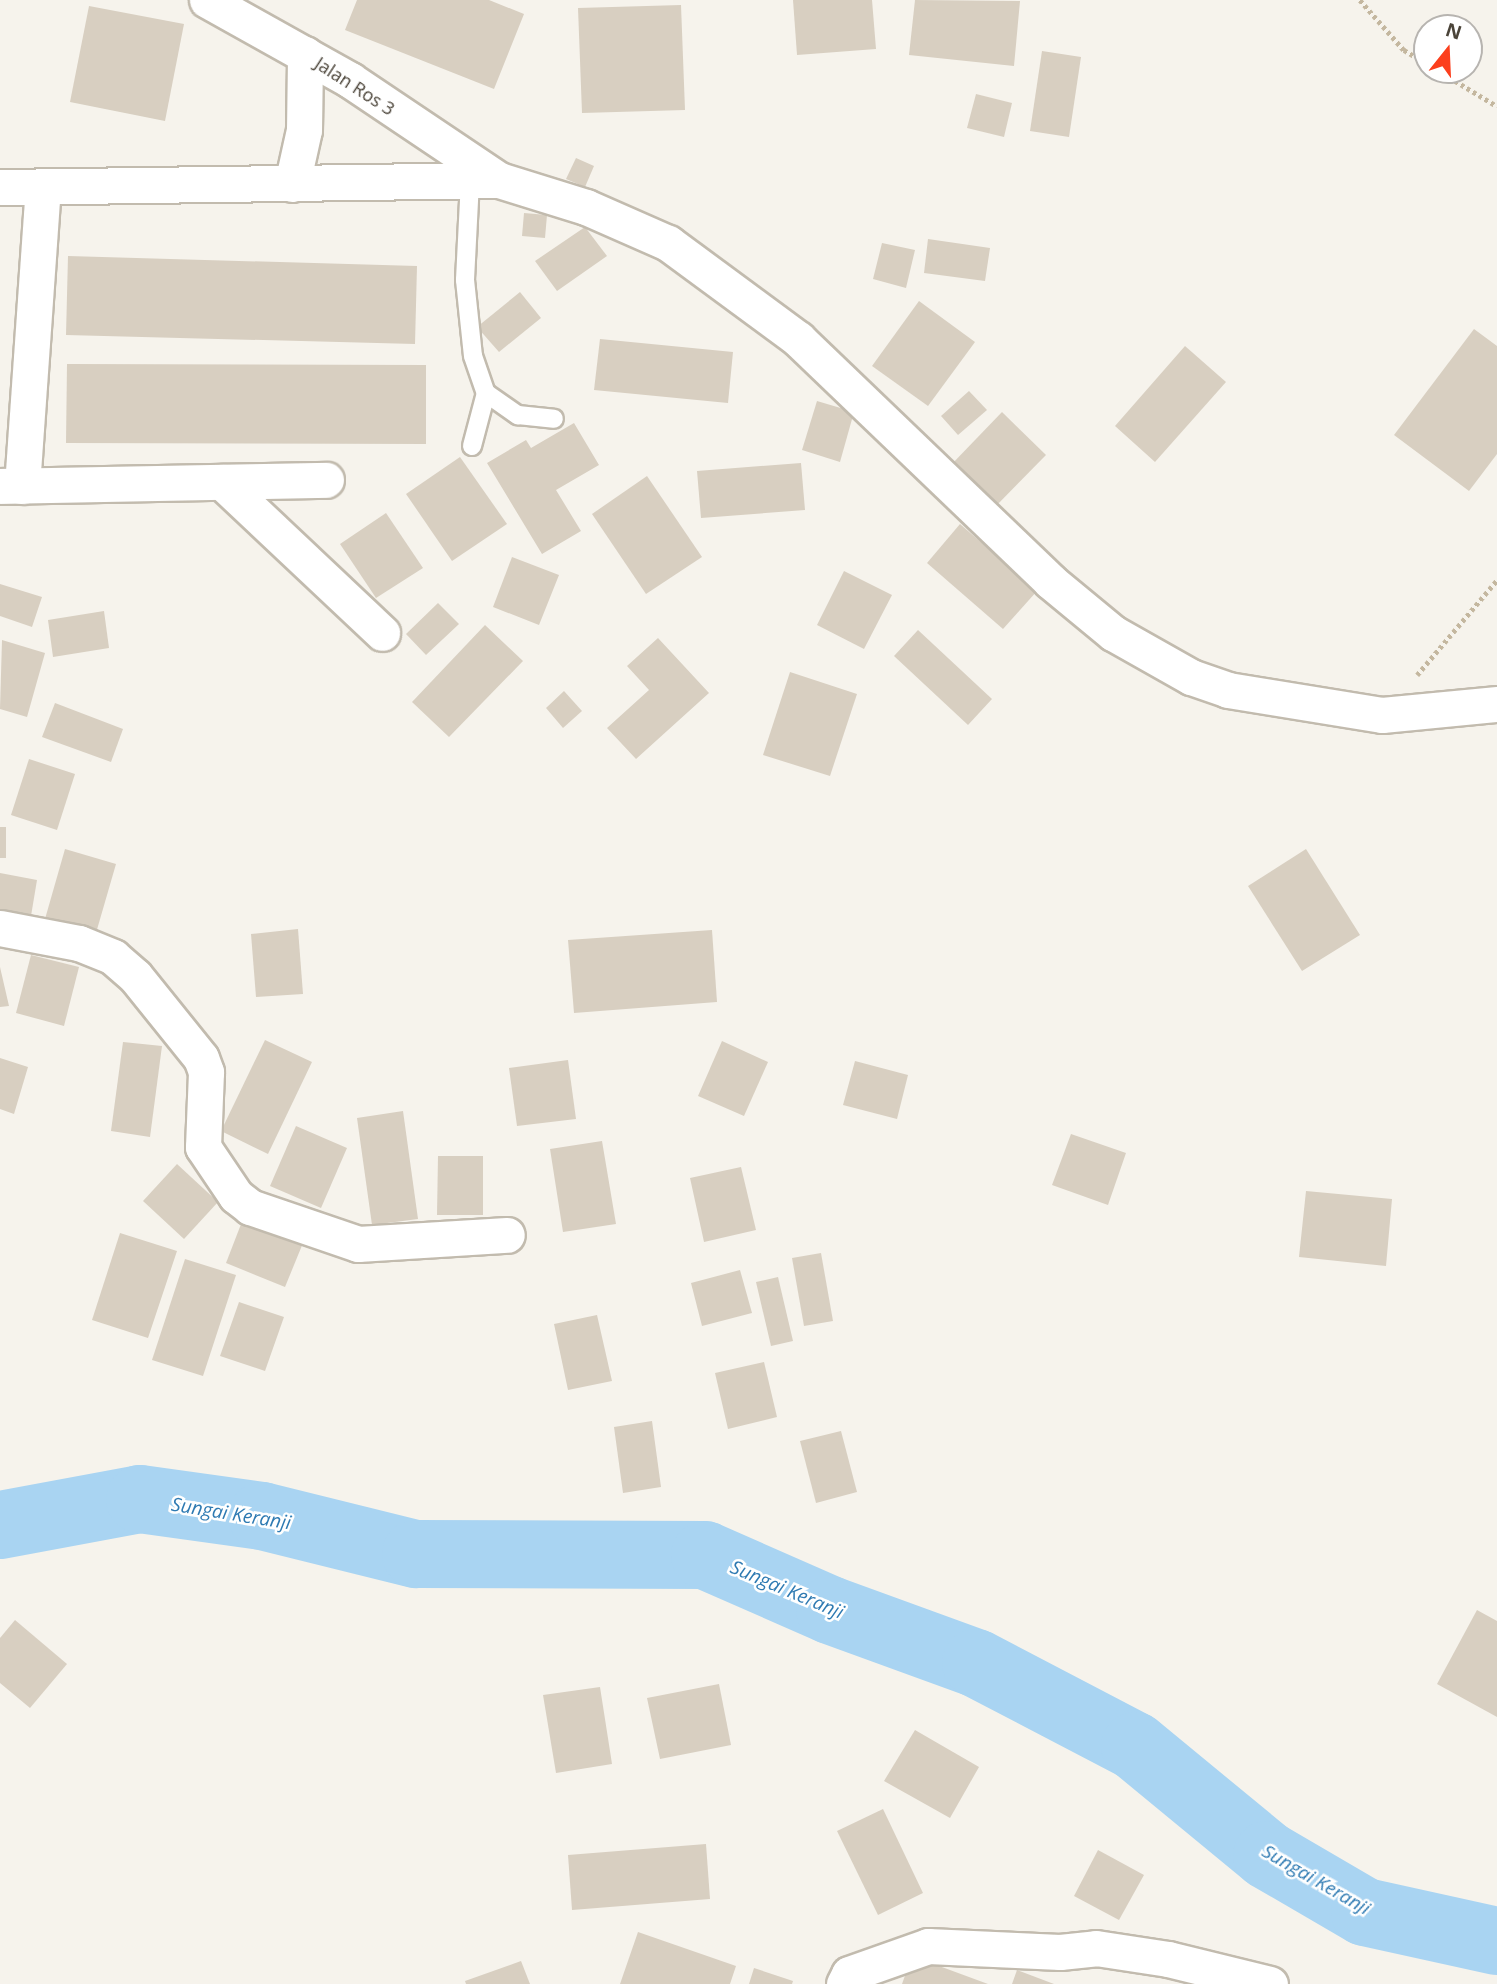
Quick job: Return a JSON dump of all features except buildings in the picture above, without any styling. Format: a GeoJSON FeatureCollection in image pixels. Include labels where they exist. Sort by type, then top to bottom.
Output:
{"type":"FeatureCollection","features":[{"type":"Feature","properties":{"kind":"street","name":"Jalan Ros 3"},"geometry":{"type":"LineString","coordinates":[[207,0],[305,54],[484,180]]}},
{"type":"Feature","properties":{"kind":"street"},"geometry":{"type":"LineString","coordinates":[[292,184],[304,130],[305,54]]}},
{"type":"Feature","properties":{"kind":"street"},"geometry":{"type":"LineString","coordinates":[[0,187],[484,180],[586,207],[668,243],[798,339],[981,519],[1113,633],[1191,677],[1228,691],[1382,715],[1497,704]]}},
{"type":"Feature","properties":{"kind":"street"},"geometry":{"type":"LineString","coordinates":[[43,187],[11,486],[326,480]]}},
{"type":"Feature","properties":{"kind":"street"},"geometry":{"type":"LineString","coordinates":[[222,482],[382,633]]}},
{"type":"Feature","properties":{"kind":"street"},"geometry":{"type":"LineString","coordinates":[[0,928],[79,943],[113,957],[135,975],[201,1058],[206,1072],[203,1147],[236,1196],[250,1207],[358,1244],[507,1235]]}},
{"type":"Feature","properties":{"kind":"street"},"geometry":{"type":"LineString","coordinates":[[844,1984],[849,1974],[928,1946],[1060,1952],[1096,1948],[1168,1959],[1270,1984]]}},
{"type":"Feature","properties":{"kind":"lane"},"geometry":{"type":"LineString","coordinates":[[472,446],[486,393],[473,356],[465,280],[484,180]]}},
{"type":"Feature","properties":{"kind":"lane"},"geometry":{"type":"LineString","coordinates":[[486,393],[518,415],[554,419]]}},
{"type":"Feature","properties":{"kind":"path"},"geometry":{"type":"LineString","coordinates":[[1360,0],[1404,50],[1413,55]]}},
{"type":"Feature","properties":{"kind":"path"},"geometry":{"type":"LineString","coordinates":[[1460,84],[1497,106]]}},
{"type":"Feature","properties":{"kind":"path"},"geometry":{"type":"LineString","coordinates":[[1382,715],[1497,580]]}},
{"type":"Feature","properties":{"kind":"waterway","name":"Sungai Keranji"},"geometry":{"type":"LineString","coordinates":[[0,1525],[140,1499],[262,1516],[416,1554],[705,1555],[830,1610],[976,1663],[1135,1746],[1267,1855],[1365,1912],[1497,1941]]}}]}
